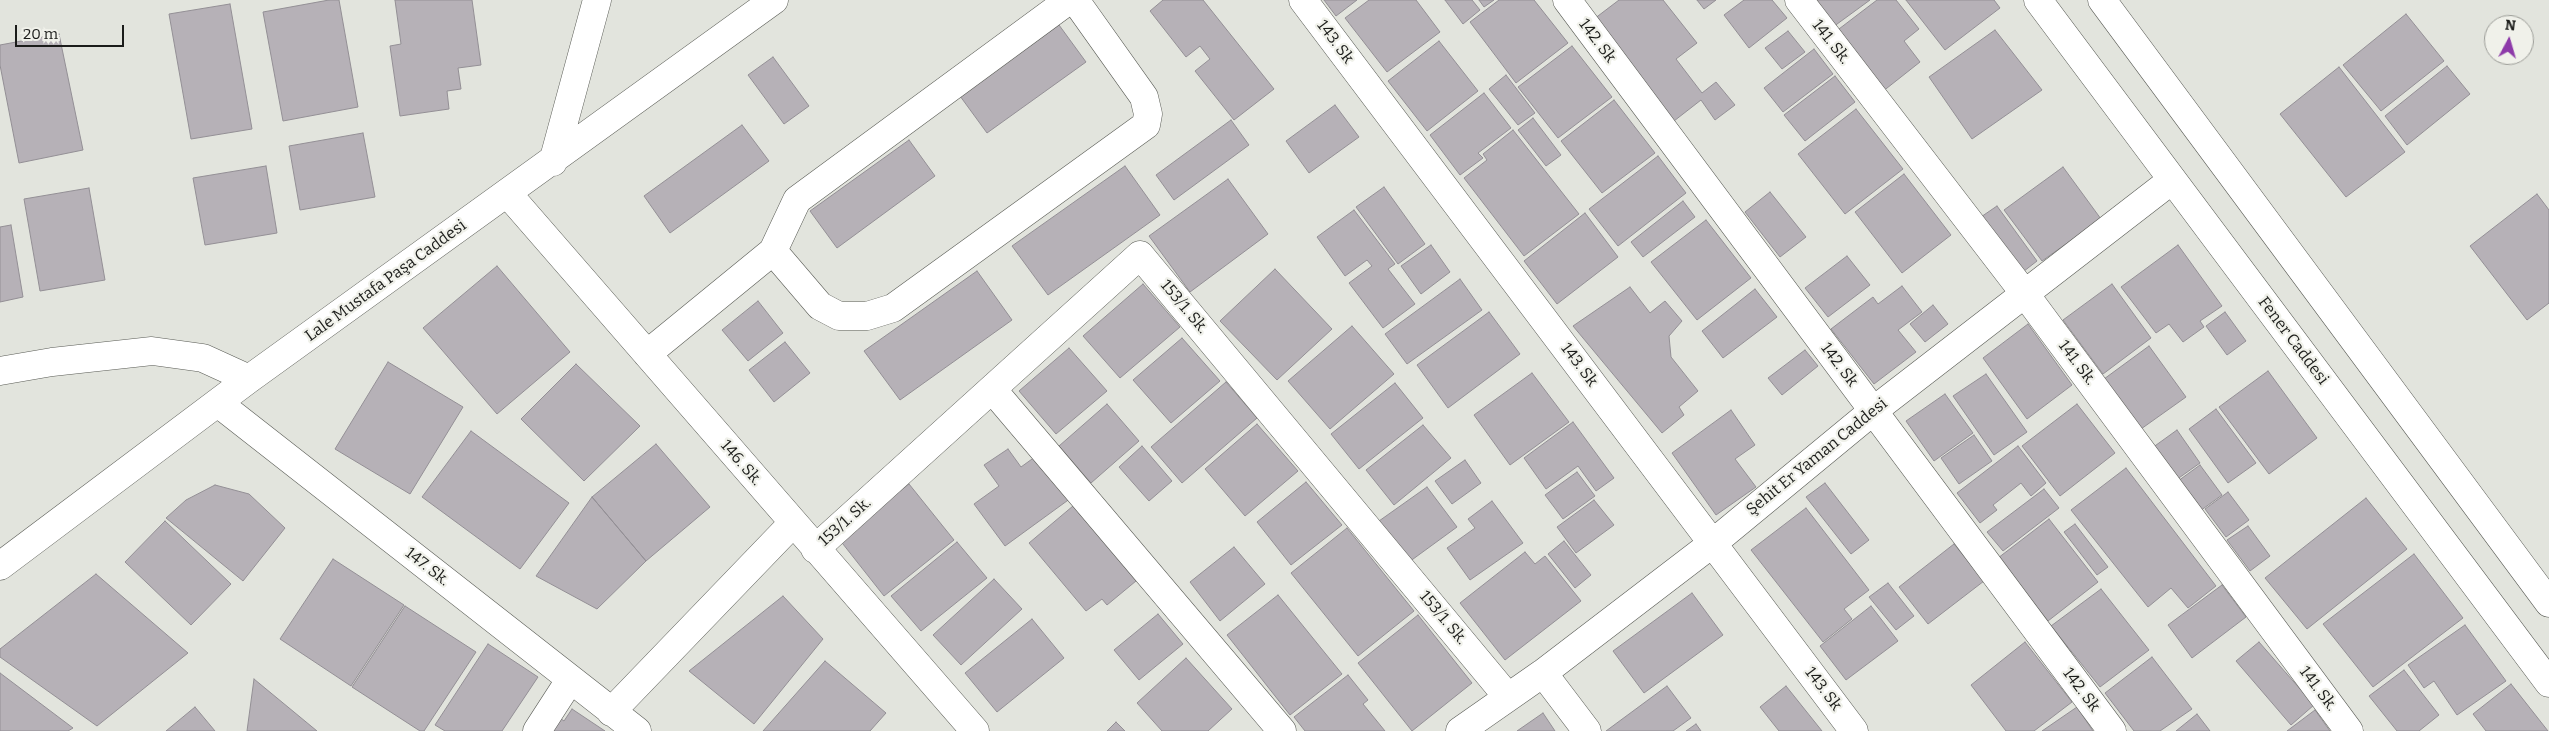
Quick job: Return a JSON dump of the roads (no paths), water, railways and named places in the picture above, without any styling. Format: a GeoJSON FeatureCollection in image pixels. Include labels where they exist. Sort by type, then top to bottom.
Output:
{"type":"FeatureCollection","features":[{"type":"Feature","properties":{"kind":"street"},"geometry":{"type":"LineString","coordinates":[[553,162],[597,0]]}},
{"type":"Feature","properties":{"kind":"street","name":"Lale Mustafa Paşa Caddesi"},"geometry":{"type":"LineString","coordinates":[[0,566],[249,379],[553,162],[774,0]]}},
{"type":"Feature","properties":{"kind":"street"},"geometry":{"type":"LineString","coordinates":[[647,354],[773,251],[796,200],[1068,0]]}},
{"type":"Feature","properties":{"kind":"street"},"geometry":{"type":"LineString","coordinates":[[773,251],[820,306],[840,316],[867,316],[893,308],[1146,126],[1148,114],[1144,97],[1075,0]]}},
{"type":"Feature","properties":{"kind":"street","name":"143. Sk"},"geometry":{"type":"LineString","coordinates":[[1303,0],[1854,731]]}},
{"type":"Feature","properties":{"kind":"street","name":"142. Sk"},"geometry":{"type":"LineString","coordinates":[[1566,0],[2112,731]]}},
{"type":"Feature","properties":{"kind":"street","name":"141. Sk."},"geometry":{"type":"LineString","coordinates":[[1799,0],[2025,294],[2349,731]]}},
{"type":"Feature","properties":{"kind":"street","name":"Fener Caddesi"},"geometry":{"type":"LineString","coordinates":[[2038,0],[2549,683]]}},
{"type":"Feature","properties":{"kind":"street"},"geometry":{"type":"LineString","coordinates":[[2102,0],[2549,603]]}},
{"type":"Feature","properties":{"kind":"street","name":"Şehit Er Yaman Caddesi"},"geometry":{"type":"LineString","coordinates":[[1460,731],[1543,673],[1712,542],[1873,411],[2172,180]]}},
{"type":"Feature","properties":{"kind":"street","name":"146. Sk."},"geometry":{"type":"LineString","coordinates":[[508,194],[975,731]]}},
{"type":"Feature","properties":{"kind":"street","name":"153/1. Sk."},"geometry":{"type":"LineString","coordinates":[[815,549],[1140,255],[1508,696]]}},
{"type":"Feature","properties":{"kind":"street"},"geometry":{"type":"LineString","coordinates":[[0,371],[52,362],[152,351],[203,358],[249,379]]}},
{"type":"Feature","properties":{"kind":"street"},"geometry":{"type":"LineString","coordinates":[[992,389],[1282,731]]}},
{"type":"Feature","properties":{"kind":"street","name":"147. Sk."},"geometry":{"type":"LineString","coordinates":[[218,403],[637,731]]}},
{"type":"Feature","properties":{"kind":"street"},"geometry":{"type":"LineString","coordinates":[[611,712],[793,523]]}},
{"type":"Feature","properties":{"kind":"street"},"geometry":{"type":"LineString","coordinates":[[1543,673],[1587,731]]}},
{"type":"Feature","properties":{"kind":"street"},"geometry":{"type":"LineString","coordinates":[[537,731],[570,680]]}}]}
